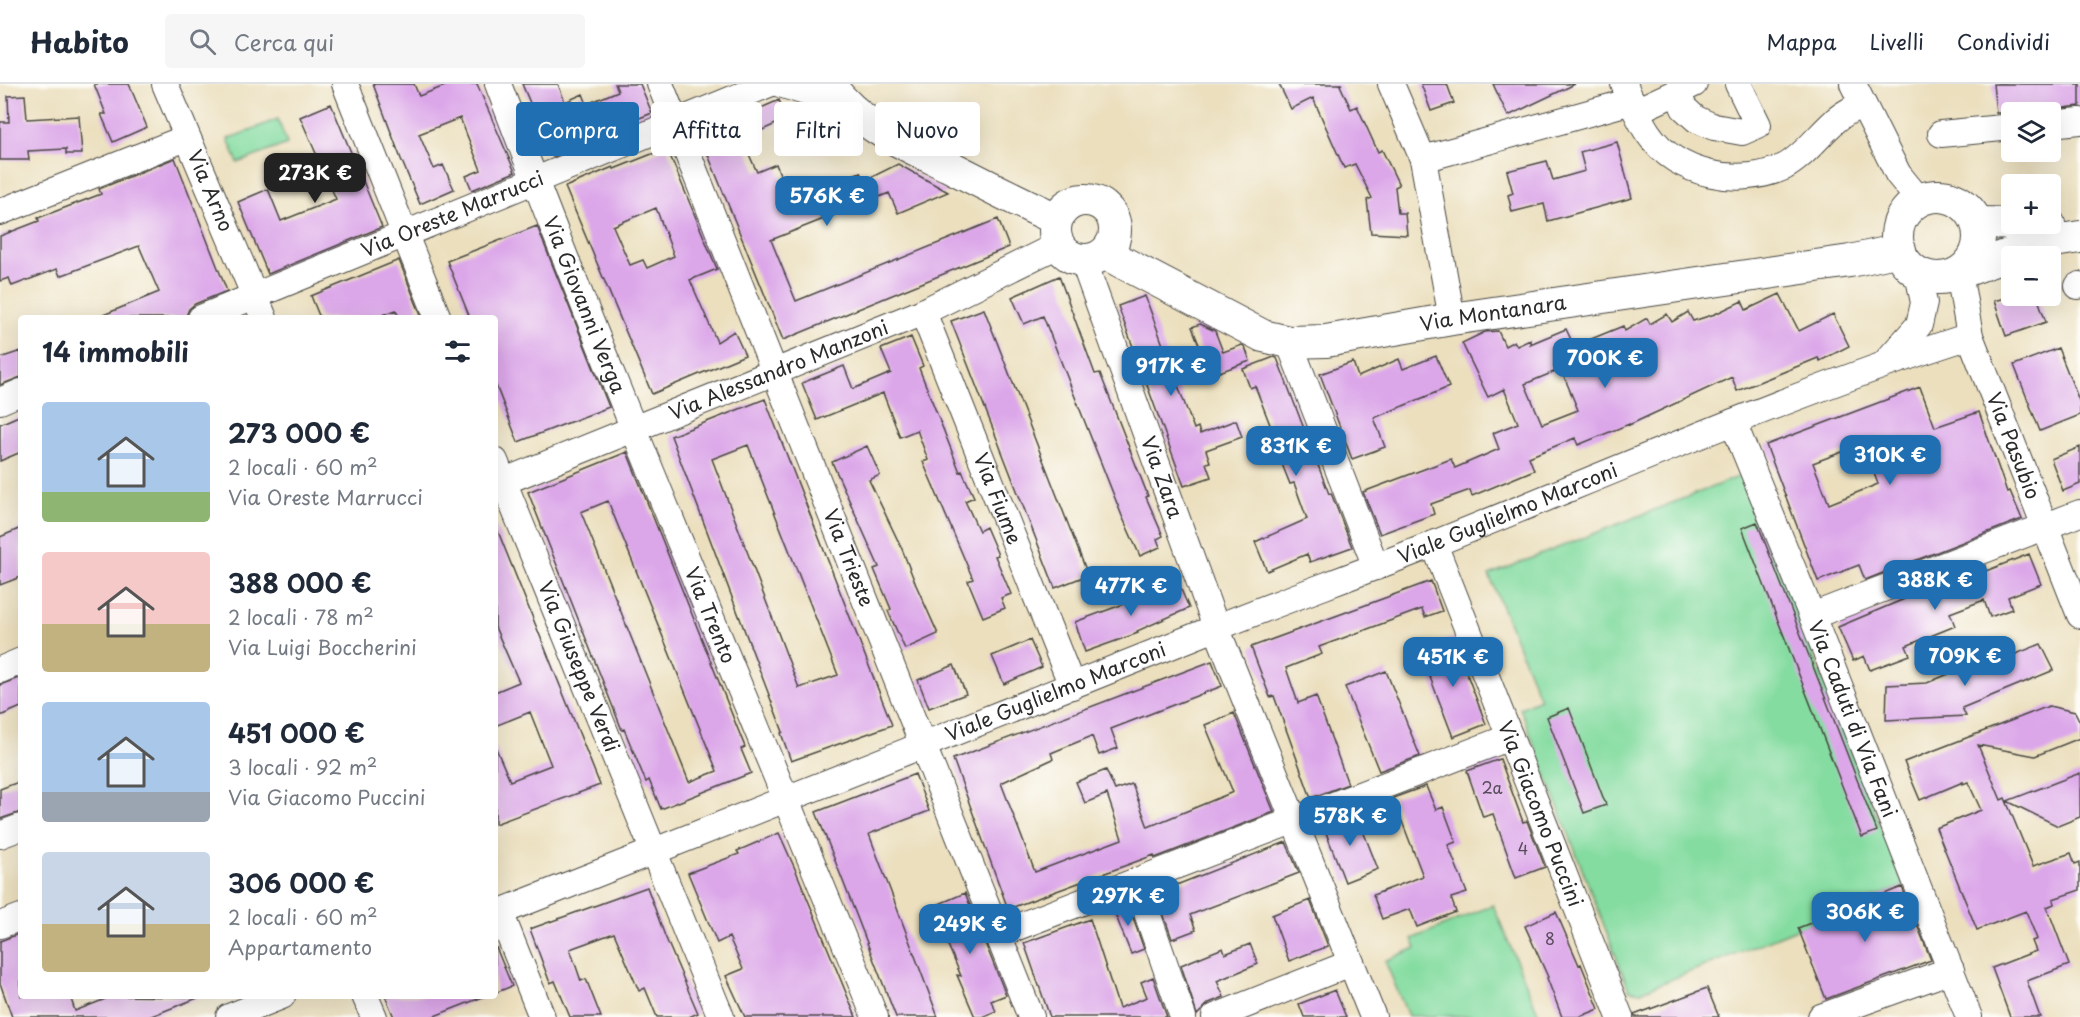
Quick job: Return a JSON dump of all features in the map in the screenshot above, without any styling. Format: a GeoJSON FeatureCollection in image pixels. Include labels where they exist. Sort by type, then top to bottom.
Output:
{"type":"FeatureCollection","features":[{"type":"Feature","properties":{"kind":"main road","name":"Via Montanara"},"geometry":{"type":"LineString","coordinates":[[837,94],[861,119],[1076,244],[1116,259],[1263,336],[1289,342],[1326,341],[1452,319],[1850,261],[1909,262]]}},
{"type":"Feature","properties":{"kind":"main road"},"geometry":{"type":"LineString","coordinates":[[1959,273],[1975,256],[1979,245],[1977,223],[1965,207],[1947,197],[1933,197],[1910,207],[1903,217],[1897,239],[1909,262],[1932,278],[1946,278],[2041,243],[2080,237]]}},
{"type":"Feature","properties":{"kind":"main road"},"geometry":{"type":"LineString","coordinates":[[2061,222],[2080,220]]}},
{"type":"Feature","properties":{"kind":"main road"},"geometry":{"type":"LineString","coordinates":[[1977,223],[2001,223]]}},
{"type":"Feature","properties":{"kind":"street","name":"Via Arno"},"geometry":{"type":"LineString","coordinates":[[165,84],[259,307]]}},
{"type":"Feature","properties":{"kind":"street"},"geometry":{"type":"LineString","coordinates":[[345,84],[437,315]]}},
{"type":"Feature","properties":{"kind":"street","name":"Via Giovanni Verga"},"geometry":{"type":"LineString","coordinates":[[498,84],[634,427]]}},
{"type":"Feature","properties":{"kind":"street","name":"Via Trieste"},"geometry":{"type":"LineString","coordinates":[[660,84],[668,102]]}},
{"type":"Feature","properties":{"kind":"street","name":"Via Oreste Marrucci"},"geometry":{"type":"LineString","coordinates":[[725,102],[769,84]]}},
{"type":"Feature","properties":{"kind":"street"},"geometry":{"type":"LineString","coordinates":[[780,84],[837,94]]}},
{"type":"Feature","properties":{"kind":"street"},"geometry":{"type":"LineString","coordinates":[[1391,84],[1423,159],[1452,319]]}},
{"type":"Feature","properties":{"kind":"street"},"geometry":{"type":"LineString","coordinates":[[1423,159],[1631,99],[1685,88],[1684,108],[1695,119],[1714,127],[1742,132],[1758,125],[1738,84]]}},
{"type":"Feature","properties":{"kind":"street"},"geometry":{"type":"LineString","coordinates":[[1631,99],[1649,135],[1668,153],[1695,170],[1721,176],[1752,177],[1785,166],[1836,120],[1857,94],[1898,174],[1920,201]]}},
{"type":"Feature","properties":{"kind":"street"},"geometry":{"type":"LineString","coordinates":[[2061,123],[2080,121]]}},
{"type":"Feature","properties":{"kind":"street"},"geometry":{"type":"LineString","coordinates":[[1941,134],[2001,128]]}},
{"type":"Feature","properties":{"kind":"street","name":"Via Oreste Marrucci"},"geometry":{"type":"LineString","coordinates":[[217,315],[259,307],[405,234],[651,132]]}},
{"type":"Feature","properties":{"kind":"street"},"geometry":{"type":"LineString","coordinates":[[0,212],[186,138]]}},
{"type":"Feature","properties":{"kind":"street","name":"Via Trieste"},"geometry":{"type":"LineString","coordinates":[[690,156],[1031,1017]]}},
{"type":"Feature","properties":{"kind":"street","name":"Via Alessandro Manzoni"},"geometry":{"type":"LineString","coordinates":[[498,476],[634,427],[923,312],[1076,244]]}},
{"type":"Feature","properties":{"kind":"street","name":"Via Zara"},"geometry":{"type":"LineString","coordinates":[[1076,244],[1216,627],[1372,1017]]}},
{"type":"Feature","properties":{"kind":"street","name":"Viale Guglielmo Marconi"},"geometry":{"type":"LineString","coordinates":[[1885,363],[1918,325],[1924,303],[1909,262]]}},
{"type":"Feature","properties":{"kind":"street","name":"Via Pasubio"},"geometry":{"type":"LineString","coordinates":[[1959,273],[1970,336],[2047,526],[2080,615]]}},
{"type":"Feature","properties":{"kind":"street","name":"Via Fiume"},"geometry":{"type":"LineString","coordinates":[[923,312],[1072,686]]}},
{"type":"Feature","properties":{"kind":"street","name":"Viale Guglielmo Marconi"},"geometry":{"type":"LineString","coordinates":[[498,913],[787,800],[1216,627],[1434,544],[1732,422],[1885,363],[1970,336]]}},
{"type":"Feature","properties":{"kind":"street"},"geometry":{"type":"LineString","coordinates":[[1289,342],[1376,567]]}},
{"type":"Feature","properties":{"kind":"street"},"geometry":{"type":"LineString","coordinates":[[0,401],[18,393]]}},
{"type":"Feature","properties":{"kind":"street","name":"Via Caduti di Via Fani"},"geometry":{"type":"LineString","coordinates":[[1732,422],[1812,616],[1969,1017]]}},
{"type":"Feature","properties":{"kind":"street","name":"Via Trento"},"geometry":{"type":"LineString","coordinates":[[634,427],[876,1017]]}},
{"type":"Feature","properties":{"kind":"street","name":"Via Giuseppe Verdi"},"geometry":{"type":"LineString","coordinates":[[498,476],[721,1017]]}},
{"type":"Feature","properties":{"kind":"street"},"geometry":{"type":"LineString","coordinates":[[1812,616],[2080,513]]}},
{"type":"Feature","properties":{"kind":"street","name":"Via Giacomo Puccini"},"geometry":{"type":"LineString","coordinates":[[1434,544],[1620,1017]]}},
{"type":"Feature","properties":{"kind":"street"},"geometry":{"type":"LineString","coordinates":[[0,670],[18,662]]}},
{"type":"Feature","properties":{"kind":"street"},"geometry":{"type":"LineString","coordinates":[[999,934],[1510,737]]}},
{"type":"Feature","properties":{"kind":"street"},"geometry":{"type":"LineString","coordinates":[[0,835],[18,828]]}},
{"type":"Feature","properties":{"kind":"street"},"geometry":{"type":"LineString","coordinates":[[1136,881],[1184,1017]]}},
{"type":"Feature","properties":{"kind":"street"},"geometry":{"type":"LineString","coordinates":[[498,915],[542,1017]]}},
{"type":"Feature","properties":{"kind":"street"},"geometry":{"type":"LineString","coordinates":[[0,925],[18,918]]}},
{"type":"Feature","properties":{"kind":"street"},"geometry":{"type":"LineString","coordinates":[[1215,1017],[1351,963]]}},
{"type":"Feature","properties":{"kind":"street"},"geometry":{"type":"LineString","coordinates":[[1821,1017],[1951,970]]}},
{"type":"Feature","properties":{"kind":"street"},"geometry":{"type":"LineString","coordinates":[[229,1017],[274,999]]}},
{"type":"Feature","properties":{"kind":"street"},"geometry":{"type":"LineString","coordinates":[[367,999],[374,1017]]}},
{"type":"Feature","properties":{"kind":"green space"},"geometry":{"type":"Polygon","coordinates":[[[278,119],[287,144],[238,163],[228,139],[278,119]]]}},
{"type":"Feature","properties":{"kind":"green space"},"geometry":{"type":"Polygon","coordinates":[[[1743,475],[1904,886],[1640,992],[1629,990],[1520,708],[1540,699],[1489,575],[1743,475]]]}},
{"type":"Feature","properties":{"kind":"green space"},"geometry":{"type":"Polygon","coordinates":[[[1493,905],[1540,1017],[1408,1016],[1385,961],[1416,948],[1412,939],[1493,905]]]}},
{"type":"Feature","properties":{"kind":"building"},"geometry":{"type":"Polygon","coordinates":[[[94,84],[129,84],[147,127],[113,142],[101,114],[106,114],[94,84]]]}},
{"type":"Feature","properties":{"kind":"building"},"geometry":{"type":"Polygon","coordinates":[[[373,84],[414,84],[419,96],[450,84],[477,84],[515,172],[472,190],[466,176],[481,170],[460,118],[419,134],[434,169],[443,165],[454,189],[420,204],[373,84]]]}},
{"type":"Feature","properties":{"kind":"building"},"geometry":{"type":"Polygon","coordinates":[[[522,84],[558,84],[565,102],[530,102],[522,84]]]}},
{"type":"Feature","properties":{"kind":"building"},"geometry":{"type":"Polygon","coordinates":[[[615,84],[640,84],[651,113],[639,118],[639,102],[592,102],[618,91],[615,84]]]}},
{"type":"Feature","properties":{"kind":"building"},"geometry":{"type":"Polygon","coordinates":[[[1279,84],[1342,84],[1340,85],[1351,109],[1357,106],[1378,152],[1382,150],[1399,185],[1395,187],[1398,213],[1405,213],[1407,235],[1371,233],[1367,200],[1372,198],[1355,164],[1344,168],[1313,98],[1291,109],[1279,84]]]}},
{"type":"Feature","properties":{"kind":"building"},"geometry":{"type":"Polygon","coordinates":[[[1421,84],[1447,84],[1454,103],[1431,111],[1421,84]]]}},
{"type":"Feature","properties":{"kind":"building"},"geometry":{"type":"Polygon","coordinates":[[[1493,84],[1575,84],[1508,116],[1493,84]]]}},
{"type":"Feature","properties":{"kind":"building"},"geometry":{"type":"Polygon","coordinates":[[[1993,84],[2080,84],[2080,106],[2061,108],[2061,102],[2001,102],[2001,113],[1996,113],[1993,84]]]}},
{"type":"Feature","properties":{"kind":"building"},"geometry":{"type":"Polygon","coordinates":[[[583,94],[586,102],[565,102],[583,94]]]}},
{"type":"Feature","properties":{"kind":"building"},"geometry":{"type":"Polygon","coordinates":[[[25,95],[27,119],[79,116],[82,154],[66,154],[66,149],[28,151],[29,160],[0,160],[0,122],[9,122],[8,96],[25,95]]]}},
{"type":"Feature","properties":{"kind":"building"},"geometry":{"type":"Polygon","coordinates":[[[774,102],[774,125],[762,130],[762,108],[774,102]]]}},
{"type":"Feature","properties":{"kind":"building"},"geometry":{"type":"Polygon","coordinates":[[[331,104],[382,227],[268,274],[238,202],[268,189],[281,221],[336,199],[300,117],[331,104]]]}},
{"type":"Feature","properties":{"kind":"building"},"geometry":{"type":"Polygon","coordinates":[[[1617,142],[1632,198],[1548,221],[1544,204],[1512,212],[1508,195],[1513,193],[1507,171],[1547,161],[1553,180],[1585,171],[1580,152],[1617,142]]]}},
{"type":"Feature","properties":{"kind":"building"},"geometry":{"type":"Polygon","coordinates":[[[651,154],[670,156],[717,269],[690,280],[717,342],[734,331],[745,355],[652,394],[565,187],[613,167],[614,169],[651,154]],[[656,208],[613,226],[630,265],[643,260],[647,268],[674,256],[656,208]]]}},
{"type":"Feature","properties":{"kind":"building"},"geometry":{"type":"Polygon","coordinates":[[[709,156],[750,156],[757,172],[776,164],[790,200],[860,172],[864,181],[898,164],[948,192],[898,213],[889,193],[771,240],[796,301],[998,219],[1009,247],[783,340],[709,156]]]}},
{"type":"Feature","properties":{"kind":"building"},"geometry":{"type":"Polygon","coordinates":[[[175,158],[227,291],[195,304],[186,315],[103,315],[159,292],[139,246],[60,276],[57,269],[12,286],[9,278],[0,281],[0,236],[39,221],[38,218],[101,194],[99,189],[175,158]]]}},
{"type":"Feature","properties":{"kind":"building"},"geometry":{"type":"Polygon","coordinates":[[[537,226],[609,407],[518,442],[498,391],[498,315],[469,315],[447,261],[537,226]]]}},
{"type":"Feature","properties":{"kind":"building"},"geometry":{"type":"Polygon","coordinates":[[[399,260],[421,315],[398,315],[396,310],[383,315],[319,315],[311,296],[399,260]]]}},
{"type":"Feature","properties":{"kind":"building"},"geometry":{"type":"Polygon","coordinates":[[[1059,276],[1095,374],[1100,373],[1163,536],[1157,539],[1160,547],[1140,556],[1043,316],[1024,324],[1012,297],[1059,276]]]}},
{"type":"Feature","properties":{"kind":"building"},"geometry":{"type":"Polygon","coordinates":[[[1780,294],[1799,331],[1833,314],[1849,346],[1820,361],[1818,358],[1737,391],[1732,377],[1629,425],[1578,445],[1575,438],[1529,457],[1534,470],[1472,496],[1470,490],[1431,504],[1434,514],[1380,534],[1363,492],[1451,459],[1455,468],[1499,449],[1493,433],[1518,423],[1504,389],[1488,397],[1462,343],[1485,332],[1498,331],[1505,346],[1514,341],[1517,346],[1530,340],[1530,344],[1566,329],[1574,346],[1623,326],[1625,331],[1647,318],[1650,324],[1667,314],[1672,322],[1688,312],[1693,321],[1715,314],[1742,301],[1746,310],[1780,294]],[[1561,369],[1525,384],[1542,424],[1578,410],[1561,369]]]}},
{"type":"Feature","properties":{"kind":"building"},"geometry":{"type":"Polygon","coordinates":[[[1145,296],[1194,429],[1198,427],[1200,434],[1236,420],[1242,437],[1206,450],[1210,462],[1206,463],[1211,477],[1184,486],[1118,306],[1145,296]]]}},
{"type":"Feature","properties":{"kind":"building"},"geometry":{"type":"Polygon","coordinates":[[[2001,299],[2001,306],[2040,306],[2046,322],[2006,336],[1994,301],[2001,299]]]}},
{"type":"Feature","properties":{"kind":"building"},"geometry":{"type":"Polygon","coordinates":[[[984,309],[1088,575],[1055,588],[951,321],[984,309]]]}},
{"type":"Feature","properties":{"kind":"building"},"geometry":{"type":"Polygon","coordinates":[[[1200,324],[1215,331],[1223,352],[1242,345],[1250,361],[1211,375],[1192,327],[1200,324]]]}},
{"type":"Feature","properties":{"kind":"building"},"geometry":{"type":"Polygon","coordinates":[[[911,337],[923,366],[919,368],[960,472],[962,471],[974,497],[965,501],[979,531],[986,527],[1011,594],[1001,598],[1005,608],[983,617],[968,581],[973,579],[923,462],[928,460],[917,430],[900,437],[883,393],[817,420],[802,383],[844,366],[853,389],[891,373],[881,349],[911,337]]]}},
{"type":"Feature","properties":{"kind":"building"},"geometry":{"type":"Polygon","coordinates":[[[2058,348],[2080,403],[2080,415],[2040,431],[2014,365],[2058,348]]]}},
{"type":"Feature","properties":{"kind":"building"},"geometry":{"type":"Polygon","coordinates":[[[18,352],[18,378],[0,385],[0,358],[18,352]]]}},
{"type":"Feature","properties":{"kind":"building"},"geometry":{"type":"Polygon","coordinates":[[[1436,356],[1449,387],[1374,418],[1385,447],[1352,459],[1320,374],[1353,362],[1358,377],[1399,359],[1403,369],[1436,356]]]}},
{"type":"Feature","properties":{"kind":"building"},"geometry":{"type":"Polygon","coordinates":[[[1274,357],[1277,358],[1329,494],[1331,493],[1352,547],[1310,562],[1307,554],[1267,571],[1255,542],[1307,519],[1294,483],[1290,484],[1280,459],[1283,458],[1255,386],[1250,388],[1243,369],[1274,357]]]}},
{"type":"Feature","properties":{"kind":"building"},"geometry":{"type":"Polygon","coordinates":[[[1920,387],[1935,427],[1979,412],[2007,492],[2010,491],[2022,519],[1865,580],[1859,565],[1818,581],[1766,445],[1920,387]],[[1863,444],[1813,463],[1829,504],[1878,484],[1863,444]]]}},
{"type":"Feature","properties":{"kind":"building"},"geometry":{"type":"Polygon","coordinates":[[[765,399],[892,725],[791,761],[781,733],[783,732],[671,436],[765,399]],[[748,445],[712,459],[799,688],[838,675],[748,445]]]}},
{"type":"Feature","properties":{"kind":"building"},"geometry":{"type":"Polygon","coordinates":[[[18,416],[18,453],[0,461],[0,424],[18,416]]]}},
{"type":"Feature","properties":{"kind":"building"},"geometry":{"type":"Polygon","coordinates":[[[867,446],[880,475],[869,480],[902,549],[938,634],[905,649],[888,611],[891,609],[874,569],[879,567],[832,462],[867,446]]]}},
{"type":"Feature","properties":{"kind":"building"},"geometry":{"type":"Polygon","coordinates":[[[2080,447],[2080,484],[2063,491],[2051,459],[2080,447]]]}},
{"type":"Feature","properties":{"kind":"building"},"geometry":{"type":"Polygon","coordinates":[[[627,452],[745,747],[741,749],[751,773],[661,809],[649,780],[646,782],[624,729],[622,730],[528,492],[627,452]],[[608,501],[581,512],[689,782],[717,771],[608,501]]]}},
{"type":"Feature","properties":{"kind":"building"},"geometry":{"type":"Polygon","coordinates":[[[1757,522],[1877,831],[1862,837],[1742,528],[1757,522]]]}},
{"type":"Feature","properties":{"kind":"building"},"geometry":{"type":"Polygon","coordinates":[[[18,529],[18,578],[0,585],[0,537],[18,529]]]}},
{"type":"Feature","properties":{"kind":"building"},"geometry":{"type":"Polygon","coordinates":[[[498,531],[600,785],[498,823],[498,753],[510,781],[551,765],[530,712],[498,725],[498,691],[519,682],[498,634],[498,531]]]}},
{"type":"Feature","properties":{"kind":"building"},"geometry":{"type":"Polygon","coordinates":[[[2029,554],[2041,584],[2008,597],[2012,609],[1990,617],[1984,600],[1950,613],[1955,626],[1906,646],[1910,655],[1870,670],[1864,656],[1853,661],[1838,627],[1985,566],[1986,571],[2029,554]]]}},
{"type":"Feature","properties":{"kind":"building"},"geometry":{"type":"Polygon","coordinates":[[[1177,580],[1189,608],[1137,631],[1138,633],[1085,652],[1075,622],[1143,597],[1177,580]]]}},
{"type":"Feature","properties":{"kind":"building"},"geometry":{"type":"Polygon","coordinates":[[[1431,581],[1442,611],[1425,617],[1422,609],[1319,647],[1322,654],[1286,668],[1298,703],[1316,696],[1348,784],[1311,798],[1274,696],[1270,697],[1251,647],[1431,581]]]}},
{"type":"Feature","properties":{"kind":"building"},"geometry":{"type":"Polygon","coordinates":[[[1453,638],[1486,724],[1453,737],[1420,651],[1453,638]]]}},
{"type":"Feature","properties":{"kind":"building"},"geometry":{"type":"Polygon","coordinates":[[[1030,640],[1042,667],[1004,684],[992,656],[1030,640]]]}},
{"type":"Feature","properties":{"kind":"building"},"geometry":{"type":"Polygon","coordinates":[[[2041,644],[2054,670],[1962,708],[1966,716],[1886,720],[1887,685],[1927,683],[1975,663],[1978,669],[2041,644]]]}},
{"type":"Feature","properties":{"kind":"building"},"geometry":{"type":"Polygon","coordinates":[[[1212,661],[1222,686],[1111,729],[1118,748],[1099,755],[1092,736],[1051,753],[1053,759],[1001,783],[1035,872],[1122,839],[1107,794],[1085,803],[1076,782],[1106,770],[1115,790],[1132,784],[1148,827],[1233,792],[1205,725],[1234,713],[1274,812],[1155,858],[1154,855],[1008,909],[953,759],[1212,661]]]}},
{"type":"Feature","properties":{"kind":"building"},"geometry":{"type":"Polygon","coordinates":[[[954,665],[966,694],[929,708],[918,680],[954,665]]]}},
{"type":"Feature","properties":{"kind":"building"},"geometry":{"type":"Polygon","coordinates":[[[1386,671],[1420,756],[1379,771],[1345,687],[1386,671]]]}},
{"type":"Feature","properties":{"kind":"building"},"geometry":{"type":"Polygon","coordinates":[[[18,678],[18,708],[0,716],[0,685],[18,678]]]}},
{"type":"Feature","properties":{"kind":"building"},"geometry":{"type":"Polygon","coordinates":[[[2049,706],[2075,712],[2080,722],[2080,738],[2035,756],[1978,745],[2001,800],[2005,798],[2033,866],[2071,853],[2075,864],[2080,862],[2080,890],[2053,899],[2054,904],[2047,907],[2069,965],[2027,981],[2040,1017],[2010,1017],[1992,968],[2036,951],[2032,941],[2037,939],[2026,911],[1977,930],[1936,828],[1981,810],[1968,782],[1920,800],[1904,762],[2049,706]]]}},
{"type":"Feature","properties":{"kind":"building"},"geometry":{"type":"Polygon","coordinates":[[[1569,708],[1606,805],[1584,813],[1547,717],[1569,708]]]}},
{"type":"Feature","properties":{"kind":"building"},"geometry":{"type":"Polygon","coordinates":[[[1500,759],[1523,822],[1527,821],[1545,867],[1516,878],[1493,814],[1483,817],[1467,771],[1500,759]]]}},
{"type":"Feature","properties":{"kind":"building"},"geometry":{"type":"Polygon","coordinates":[[[2080,773],[2080,817],[2058,826],[2007,801],[2080,773]]]}},
{"type":"Feature","properties":{"kind":"building"},"geometry":{"type":"Polygon","coordinates":[[[915,774],[929,811],[869,834],[938,1017],[896,1017],[816,812],[915,774]]]}},
{"type":"Feature","properties":{"kind":"building"},"geometry":{"type":"Polygon","coordinates":[[[18,782],[18,813],[0,819],[0,789],[18,782]]]}},
{"type":"Feature","properties":{"kind":"building"},"geometry":{"type":"Polygon","coordinates":[[[1426,786],[1436,810],[1443,807],[1456,842],[1448,845],[1467,893],[1451,898],[1456,912],[1417,927],[1410,909],[1382,919],[1373,895],[1423,876],[1393,798],[1426,786]]]}},
{"type":"Feature","properties":{"kind":"building"},"geometry":{"type":"Polygon","coordinates":[[[1356,813],[1378,869],[1345,882],[1323,825],[1356,813]]]}},
{"type":"Feature","properties":{"kind":"building"},"geometry":{"type":"Polygon","coordinates":[[[779,833],[856,1017],[745,1017],[726,976],[743,969],[729,937],[717,943],[688,873],[739,854],[737,851],[779,833]]]}},
{"type":"Feature","properties":{"kind":"building"},"geometry":{"type":"Polygon","coordinates":[[[1286,842],[1299,873],[1190,915],[1196,930],[1172,939],[1156,893],[1286,842]]]}},
{"type":"Feature","properties":{"kind":"building"},"geometry":{"type":"Polygon","coordinates":[[[647,887],[698,1013],[689,1017],[657,1017],[645,988],[639,991],[614,933],[570,949],[581,981],[586,979],[601,1017],[570,1017],[555,981],[550,983],[530,929],[647,887]]]}},
{"type":"Feature","properties":{"kind":"building"},"geometry":{"type":"Polygon","coordinates":[[[1902,887],[1931,960],[1826,999],[1798,928],[1902,887]]]}},
{"type":"Feature","properties":{"kind":"building"},"geometry":{"type":"Polygon","coordinates":[[[965,893],[1006,995],[991,1001],[996,1011],[982,1017],[975,1017],[957,975],[961,976],[932,907],[965,893]]]}},
{"type":"Feature","properties":{"kind":"building"},"geometry":{"type":"Polygon","coordinates":[[[1310,900],[1328,946],[1289,961],[1272,915],[1310,900]]]}},
{"type":"Feature","properties":{"kind":"building"},"geometry":{"type":"Polygon","coordinates":[[[1127,901],[1144,949],[1131,954],[1112,906],[1127,901]]]}},
{"type":"Feature","properties":{"kind":"building"},"geometry":{"type":"Polygon","coordinates":[[[1556,912],[1599,1009],[1579,1017],[1562,1017],[1548,977],[1525,926],[1556,912]]]}},
{"type":"Feature","properties":{"kind":"building"},"geometry":{"type":"Polygon","coordinates":[[[1090,919],[1119,1008],[1147,997],[1141,982],[1153,977],[1167,1017],[1050,1017],[1024,943],[1090,919]]]}},
{"type":"Feature","properties":{"kind":"building"},"geometry":{"type":"Polygon","coordinates":[[[18,934],[18,999],[71,999],[75,1011],[105,999],[195,999],[149,1017],[12,1017],[0,983],[0,941],[18,934]]]}},
{"type":"Feature","properties":{"kind":"building"},"geometry":{"type":"Polygon","coordinates":[[[1250,944],[1258,964],[1217,981],[1224,997],[1209,1003],[1197,1015],[1181,965],[1223,948],[1225,954],[1250,944]]]}},
{"type":"Feature","properties":{"kind":"building"},"geometry":{"type":"Polygon","coordinates":[[[498,952],[512,986],[498,992],[498,952]]]}},
{"type":"Feature","properties":{"kind":"building"},"geometry":{"type":"Polygon","coordinates":[[[1707,988],[1719,1017],[1635,1017],[1634,1015],[1707,988]]]}},
{"type":"Feature","properties":{"kind":"building"},"geometry":{"type":"Polygon","coordinates":[[[1335,990],[1346,1017],[1304,1017],[1299,1004],[1335,990]]]}},
{"type":"Feature","properties":{"kind":"building"},"geometry":{"type":"Polygon","coordinates":[[[386,999],[478,999],[432,1017],[394,1017],[386,999]]]}}]}
